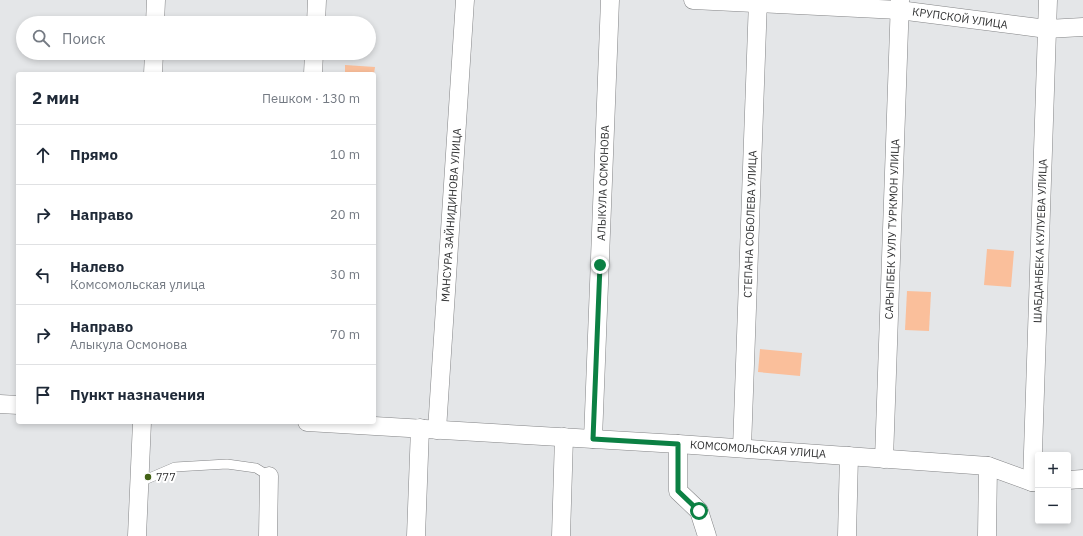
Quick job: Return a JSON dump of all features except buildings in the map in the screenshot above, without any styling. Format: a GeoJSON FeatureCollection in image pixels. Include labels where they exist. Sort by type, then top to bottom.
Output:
{"type":"FeatureCollection","features":[{"type":"Feature","properties":{"kind":"street"},"geometry":{"type":"LineString","coordinates":[[155,16],[156,0]]}},
{"type":"Feature","properties":{"kind":"street"},"geometry":{"type":"LineString","coordinates":[[316,16],[317,0]]}},
{"type":"Feature","properties":{"kind":"street","name":"МАНСУРА ЗАЙНИДИНОВА УЛИЦА"},"geometry":{"type":"LineString","coordinates":[[438,430],[465,0]]}},
{"type":"Feature","properties":{"kind":"street","name":"АЛЫКУЛА ОСМОНОВА"},"geometry":{"type":"LineString","coordinates":[[593,439],[610,0]]}},
{"type":"Feature","properties":{"kind":"street","name":"КРУПСКОЙ УЛИЦА"},"geometry":{"type":"LineString","coordinates":[[693,0],[900,5],[1047,29],[1083,27]]}},
{"type":"Feature","properties":{"kind":"street","name":"ШАБДАНБЕКА КУЛУЕВА УЛИЦА"},"geometry":{"type":"LineString","coordinates":[[1036,452],[1048,0]]}},
{"type":"Feature","properties":{"kind":"street","name":"СТЕПАНА СОБОЛЕВА УЛИЦА"},"geometry":{"type":"LineString","coordinates":[[742,448],[758,2]]}},
{"type":"Feature","properties":{"kind":"street","name":"САРЫПБЕК УУЛУ ТУРКМОН УЛИЦА"},"geometry":{"type":"LineString","coordinates":[[884,459],[900,5]]}},
{"type":"Feature","properties":{"kind":"street"},"geometry":{"type":"LineString","coordinates":[[153,72],[154,60]]}},
{"type":"Feature","properties":{"kind":"street"},"geometry":{"type":"LineString","coordinates":[[313,72],[314,60]]}},
{"type":"Feature","properties":{"kind":"street"},"geometry":{"type":"LineString","coordinates":[[0,404],[16,405]]}},
{"type":"Feature","properties":{"kind":"street"},"geometry":{"type":"LineString","coordinates":[[137,536],[142,424]]}},
{"type":"Feature","properties":{"kind":"street","name":"КОМСОМОЛЬСКАЯ УЛИЦА"},"geometry":{"type":"LineString","coordinates":[[345,424],[742,448],[988,466],[1035,482]]}},
{"type":"Feature","properties":{"kind":"street"},"geometry":{"type":"LineString","coordinates":[[416,536],[420,428]]}},
{"type":"Feature","properties":{"kind":"street"},"geometry":{"type":"LineString","coordinates":[[561,536],[564,437]]}},
{"type":"Feature","properties":{"kind":"street"},"geometry":{"type":"LineString","coordinates":[[678,444],[678,491],[699,511],[707,536]]}},
{"type":"Feature","properties":{"kind":"street"},"geometry":{"type":"LineString","coordinates":[[847,536],[849,456]]}},
{"type":"Feature","properties":{"kind":"street"},"geometry":{"type":"LineString","coordinates":[[987,536],[988,466]]}},
{"type":"Feature","properties":{"kind":"street"},"geometry":{"type":"LineString","coordinates":[[268,536],[269,476]]}},
{"type":"Feature","properties":{"kind":"street"},"geometry":{"type":"LineString","coordinates":[[1071,480],[1083,479]]}},
{"type":"Feature","properties":{"kind":"lane"},"geometry":{"type":"LineString","coordinates":[[140,482],[175,467],[227,464],[256,468],[269,476]]}},
{"type":"Feature","properties":{"kind":"place","name":"777"},"geometry":{"type":"Point","coordinates":[148,477]}},
{"type":"Feature","properties":{"kind":"route"},"geometry":{"type":"LineString","coordinates":[[600,265],[593,439],[678,444],[678,491],[699,511]]}}]}
